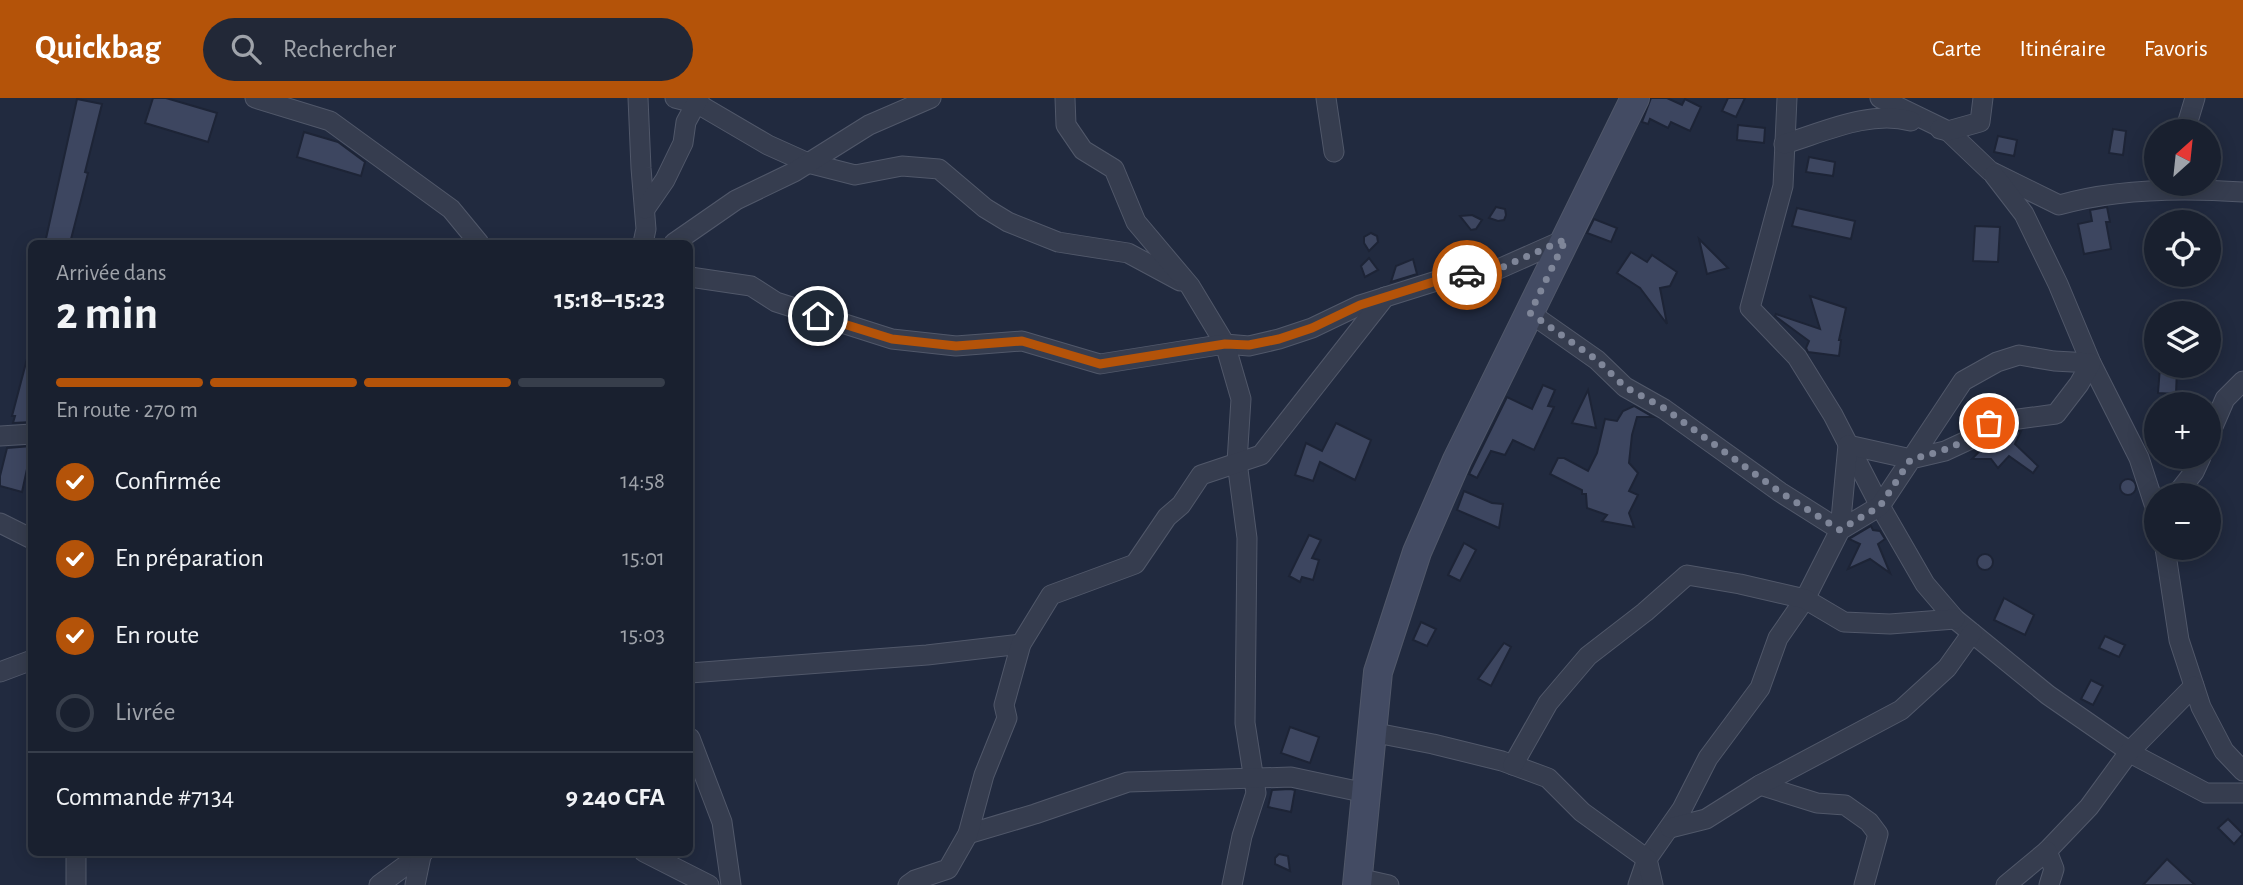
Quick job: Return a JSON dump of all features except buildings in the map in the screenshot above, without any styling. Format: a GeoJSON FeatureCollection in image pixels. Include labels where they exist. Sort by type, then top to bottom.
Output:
{"type":"FeatureCollection","features":[{"type":"Feature","properties":{"kind":"main road"},"geometry":{"type":"LineString","coordinates":[[1357,881],[1378,672],[1417,552],[1457,460],[1635,98]]}},
{"type":"Feature","properties":{"kind":"street"},"geometry":{"type":"LineString","coordinates":[[638,98],[646,229],[644,240]]}},
{"type":"Feature","properties":{"kind":"street"},"geometry":{"type":"LineString","coordinates":[[676,98],[699,101],[768,145],[808,163],[855,175],[902,166],[939,169],[985,208],[1008,222],[1058,242],[1128,253],[1190,286]]}},
{"type":"Feature","properties":{"kind":"street"},"geometry":{"type":"LineString","coordinates":[[678,240],[736,200],[808,163],[869,125],[931,98]]}},
{"type":"Feature","properties":{"kind":"street"},"geometry":{"type":"LineString","coordinates":[[1065,98],[1066,125],[1083,150],[1114,169],[1136,222],[1190,286],[1225,344],[1241,398],[1237,462],[1247,538],[1245,723],[1256,793],[1242,836],[1232,885]]}},
{"type":"Feature","properties":{"kind":"street"},"geometry":{"type":"LineString","coordinates":[[1326,98],[1334,152]]}},
{"type":"Feature","properties":{"kind":"street"},"geometry":{"type":"LineString","coordinates":[[1787,98],[1783,186],[1750,308],[1797,357],[1833,415],[1880,506],[1925,584],[1955,620],[2048,695],[2130,751],[2206,793],[2243,793]]}},
{"type":"Feature","properties":{"kind":"street"},"geometry":{"type":"LineString","coordinates":[[1880,98],[1948,131],[1990,170],[2024,214],[2058,284],[2091,363],[2138,457],[2147,483]]}},
{"type":"Feature","properties":{"kind":"street"},"geometry":{"type":"LineString","coordinates":[[1784,144],[1859,121],[1892,116],[1948,131],[1980,122],[1983,98]]}},
{"type":"Feature","properties":{"kind":"street"},"geometry":{"type":"LineString","coordinates":[[2189,119],[2195,98]]}},
{"type":"Feature","properties":{"kind":"street"},"geometry":{"type":"LineString","coordinates":[[262,99],[330,121],[451,209],[476,240]]}},
{"type":"Feature","properties":{"kind":"street"},"geometry":{"type":"LineString","coordinates":[[645,209],[665,180],[683,143],[686,122],[699,101]]}},
{"type":"Feature","properties":{"kind":"street"},"geometry":{"type":"LineString","coordinates":[[1990,170],[2059,205],[2091,196],[2144,190]]}},
{"type":"Feature","properties":{"kind":"street"},"geometry":{"type":"LineString","coordinates":[[2221,190],[2243,192]]}},
{"type":"Feature","properties":{"kind":"street"},"geometry":{"type":"LineString","coordinates":[[693,277],[751,286],[776,302],[892,339],[956,346],[1022,341],[1100,364],[1225,344],[1249,345],[1279,339],[1385,297],[1446,278],[1494,271],[1566,239]]}},
{"type":"Feature","properties":{"kind":"street"},"geometry":{"type":"LineString","coordinates":[[908,885],[948,869],[968,834],[984,775],[1007,718],[1004,705],[1021,644],[1051,595],[1135,564],[1167,517],[1181,505],[1201,475],[1261,455],[1385,297]]}},
{"type":"Feature","properties":{"kind":"street"},"geometry":{"type":"LineString","coordinates":[[1530,313],[1597,360],[1625,387],[1664,408],[1780,492],[1840,530]]}},
{"type":"Feature","properties":{"kind":"street"},"geometry":{"type":"LineString","coordinates":[[1840,530],[1880,506],[1963,381],[1997,362],[2019,355],[2091,363]]}},
{"type":"Feature","properties":{"kind":"street"},"geometry":{"type":"LineString","coordinates":[[1849,445],[1911,459],[1945,451],[1973,438],[1989,423],[2056,414],[2091,363]]}},
{"type":"Feature","properties":{"kind":"street"},"geometry":{"type":"LineString","coordinates":[[2221,408],[2225,399],[2243,381]]}},
{"type":"Feature","properties":{"kind":"street"},"geometry":{"type":"LineString","coordinates":[[0,436],[28,434]]}},
{"type":"Feature","properties":{"kind":"street"},"geometry":{"type":"LineString","coordinates":[[1638,885],[1647,859],[1682,809],[1708,758],[1760,688],[1778,638],[1805,599],[1840,530],[1849,445]]}},
{"type":"Feature","properties":{"kind":"street"},"geometry":{"type":"LineString","coordinates":[[0,523],[28,538]]}},
{"type":"Feature","properties":{"kind":"street"},"geometry":{"type":"LineString","coordinates":[[2167,560],[2179,640],[2201,707],[2224,751],[2243,771]]}},
{"type":"Feature","properties":{"kind":"street"},"geometry":{"type":"LineString","coordinates":[[1513,765],[1548,703],[1588,656],[1687,575],[1805,599],[1844,622],[1890,624],[1955,620]]}},
{"type":"Feature","properties":{"kind":"street"},"geometry":{"type":"LineString","coordinates":[[1670,828],[1706,819],[1760,785],[1901,710],[1947,668],[1972,633]]}},
{"type":"Feature","properties":{"kind":"street"},"geometry":{"type":"LineString","coordinates":[[693,673],[914,656],[1021,644]]}},
{"type":"Feature","properties":{"kind":"street"},"geometry":{"type":"LineString","coordinates":[[0,672],[28,662]]}},
{"type":"Feature","properties":{"kind":"street"},"geometry":{"type":"LineString","coordinates":[[2006,885],[2047,851],[2089,807],[2130,751],[2194,686]]}},
{"type":"Feature","properties":{"kind":"street"},"geometry":{"type":"LineString","coordinates":[[1371,732],[1433,744],[1513,765],[1548,778],[1582,812],[1647,859],[1653,885]]}},
{"type":"Feature","properties":{"kind":"street"},"geometry":{"type":"LineString","coordinates":[[693,746],[722,822],[731,885]]}},
{"type":"Feature","properties":{"kind":"street"},"geometry":{"type":"LineString","coordinates":[[968,834],[1128,782],[1292,777],[1366,793]]}},
{"type":"Feature","properties":{"kind":"street"},"geometry":{"type":"LineString","coordinates":[[1760,785],[1817,803],[1845,805],[1869,822],[1878,834],[1864,885]]}},
{"type":"Feature","properties":{"kind":"street"},"geometry":{"type":"LineString","coordinates":[[2047,851],[2054,869],[2049,885]]}},
{"type":"Feature","properties":{"kind":"street"},"geometry":{"type":"LineString","coordinates":[[76,856],[76,885]]}},
{"type":"Feature","properties":{"kind":"street"},"geometry":{"type":"LineString","coordinates":[[379,885],[419,856]]}},
{"type":"Feature","properties":{"kind":"street"},"geometry":{"type":"LineString","coordinates":[[415,885],[422,856]]}},
{"type":"Feature","properties":{"kind":"street"},"geometry":{"type":"LineString","coordinates":[[652,856],[709,885]]}},
{"type":"Feature","properties":{"kind":"street"},"geometry":{"type":"LineString","coordinates":[[1357,881],[1389,885]]}},
{"type":"Feature","properties":{"kind":"way so far"},"geometry":{"type":"LineString","coordinates":[[1467,275],[1494,271],[1566,239],[1530,313],[1597,360],[1625,387],[1664,408],[1780,492],[1840,530],[1880,506],[1911,459],[1945,451],[1973,438],[1989,423]]}},
{"type":"Feature","properties":{"kind":"route"},"geometry":{"type":"LineString","coordinates":[[818,316],[892,339],[956,346],[1022,341],[1100,364],[1225,344],[1249,345],[1279,339],[1312,328],[1360,305],[1446,278],[1467,275]]}}]}
